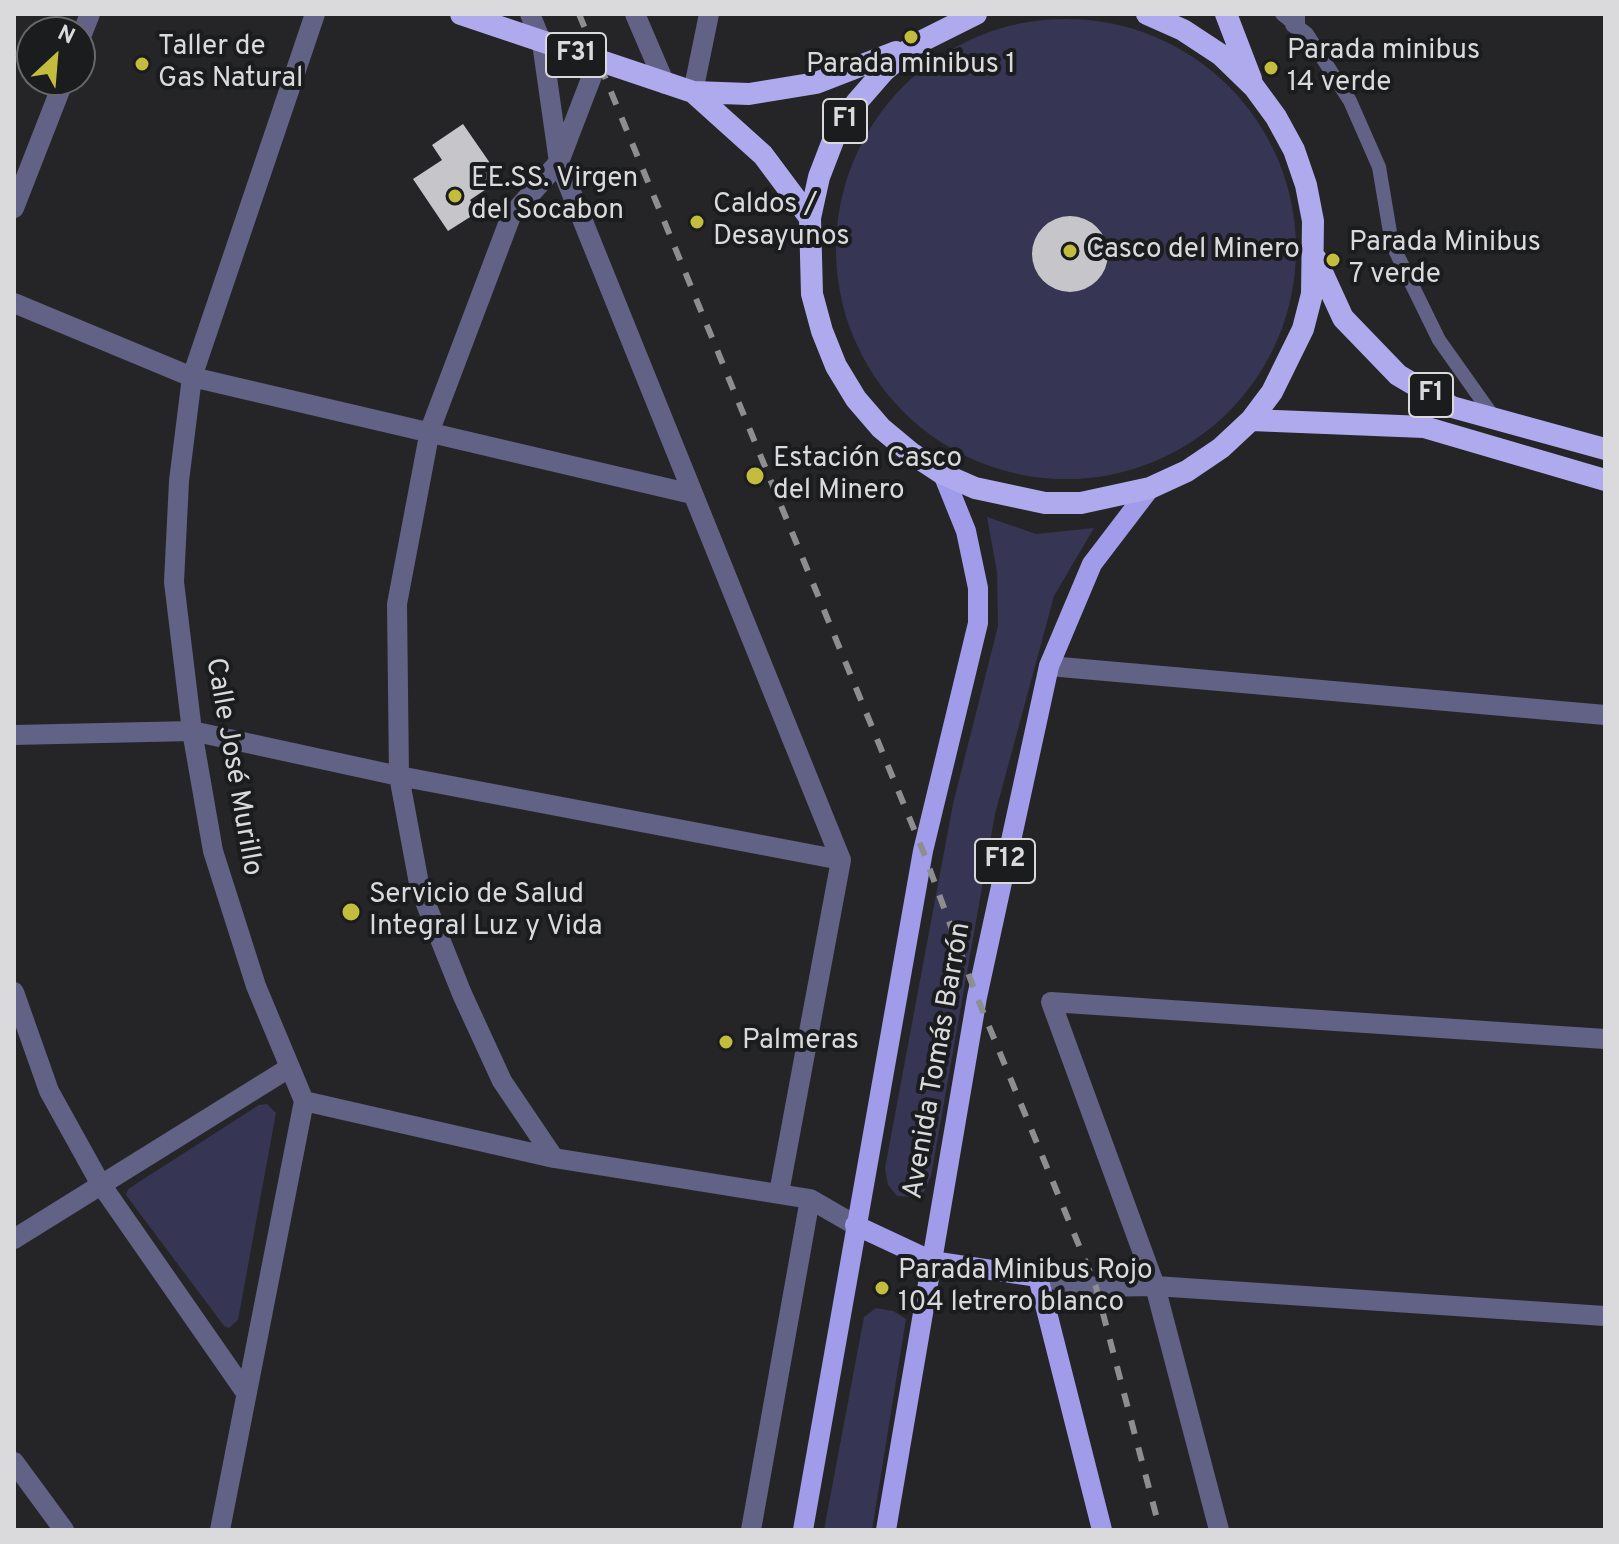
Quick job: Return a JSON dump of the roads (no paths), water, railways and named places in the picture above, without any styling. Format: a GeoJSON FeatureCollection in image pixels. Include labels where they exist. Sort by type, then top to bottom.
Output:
{"type":"FeatureCollection","features":[{"type":"Feature","properties":{"kind":"highway","name":"F31"},"geometry":{"type":"LineString","coordinates":[[461,14],[597,63],[693,92],[749,94],[816,83],[914,45]]}},
{"type":"Feature","properties":{"kind":"highway","name":"F1"},"geometry":{"type":"LineString","coordinates":[[1147,14],[1183,30],[1221,55],[1254,87]]}},
{"type":"Feature","properties":{"kind":"highway","name":"F1"},"geometry":{"type":"LineString","coordinates":[[967,16],[914,45],[883,72],[856,103],[834,138],[819,177],[810,218],[812,294],[836,366],[856,399],[881,428],[911,453],[943,474],[975,488],[1045,503],[1081,503],[1150,488],[1187,471],[1221,448],[1251,420],[1290,361],[1303,329],[1315,258],[1313,221],[1294,150],[1254,87],[1226,14]]}},
{"type":"Feature","properties":{"kind":"highway","name":"F31"},"geometry":{"type":"LineString","coordinates":[[693,92],[763,155],[810,218]]}},
{"type":"Feature","properties":{"kind":"highway","name":"F1"},"geometry":{"type":"LineString","coordinates":[[1315,258],[1343,318],[1398,375],[1452,407],[1605,449]]}},
{"type":"Feature","properties":{"kind":"highway","name":"F1"},"geometry":{"type":"LineString","coordinates":[[1251,420],[1424,427],[1605,480]]}},
{"type":"Feature","properties":{"kind":"main road","name":"Avenida Tomás Barrón"},"geometry":{"type":"LineString","coordinates":[[803,1530],[923,851],[978,623],[978,588],[966,531],[943,474]]}},
{"type":"Feature","properties":{"kind":"main road","name":"Avenida Tomás Barrón"},"geometry":{"type":"LineString","coordinates":[[886,1530],[977,997],[1049,666],[1092,564],[1150,488]]}},
{"type":"Feature","properties":{"kind":"main road"},"geometry":{"type":"LineString","coordinates":[[855,1225],[932,1261],[1038,1277],[1102,1530]]}},
{"type":"Feature","properties":{"kind":"street","name":"Calle José Murillo"},"geometry":{"type":"LineString","coordinates":[[304,1101],[256,986],[213,851],[192,731],[174,582],[179,481],[192,377],[315,14]]}},
{"type":"Feature","properties":{"kind":"street"},"geometry":{"type":"LineString","coordinates":[[530,14],[542,43],[559,162],[841,860],[779,1193]]}},
{"type":"Feature","properties":{"kind":"street"},"geometry":{"type":"LineString","coordinates":[[635,14],[665,84]]}},
{"type":"Feature","properties":{"kind":"street"},"geometry":{"type":"LineString","coordinates":[[693,92],[709,14]]}},
{"type":"Feature","properties":{"kind":"street"},"geometry":{"type":"LineString","coordinates":[[554,1158],[502,1081],[462,994],[420,889],[399,776],[397,604],[430,430],[511,216],[559,162],[597,63]]}},
{"type":"Feature","properties":{"kind":"street"},"geometry":{"type":"LineString","coordinates":[[14,208],[58,96]]}},
{"type":"Feature","properties":{"kind":"street"},"geometry":{"type":"LineString","coordinates":[[14,303],[192,377],[430,430],[692,494]]}},
{"type":"Feature","properties":{"kind":"street"},"geometry":{"type":"LineString","coordinates":[[1049,666],[1605,715]]}},
{"type":"Feature","properties":{"kind":"street"},"geometry":{"type":"LineString","coordinates":[[14,735],[192,731],[399,776],[841,860]]}},
{"type":"Feature","properties":{"kind":"street"},"geometry":{"type":"LineString","coordinates":[[14,992],[49,1091],[100,1183],[244,1390]]}},
{"type":"Feature","properties":{"kind":"street"},"geometry":{"type":"LineString","coordinates":[[1219,1530],[1155,1286],[1051,1002],[1605,1039]]}},
{"type":"Feature","properties":{"kind":"street"},"geometry":{"type":"LineString","coordinates":[[14,1239],[289,1068]]}},
{"type":"Feature","properties":{"kind":"street"},"geometry":{"type":"LineString","coordinates":[[220,1530],[244,1390],[304,1101],[554,1158],[810,1199],[855,1225]]}},
{"type":"Feature","properties":{"kind":"street"},"geometry":{"type":"LineString","coordinates":[[751,1530],[810,1199]]}},
{"type":"Feature","properties":{"kind":"street"},"geometry":{"type":"LineString","coordinates":[[1038,1277],[1096,1287],[1155,1286],[1605,1316]]}},
{"type":"Feature","properties":{"kind":"street"},"geometry":{"type":"LineString","coordinates":[[14,1462],[64,1530]]}},
{"type":"Feature","properties":{"kind":"lane"},"geometry":{"type":"LineString","coordinates":[[1291,17],[1307,34],[1350,101],[1379,167],[1392,244],[1439,340],[1495,419]]}},
{"type":"Feature","properties":{"kind":"railway"},"geometry":{"type":"LineString","coordinates":[[579,14],[923,851],[977,997],[1096,1287],[1160,1530]]}},
{"type":"Feature","properties":{"kind":"place","name":"Parada minibus 1"},"geometry":{"type":"Point","coordinates":[911,37]}},
{"type":"Feature","properties":{"kind":"place","name":"Taller de Gas Natural"},"geometry":{"type":"Point","coordinates":[142,64]}},
{"type":"Feature","properties":{"kind":"place","name":"Parada minibus 14 verde"},"geometry":{"type":"Point","coordinates":[1271,68]}},
{"type":"Feature","properties":{"kind":"place","name":"EE.SS. Virgen del Socabon"},"geometry":{"type":"Point","coordinates":[455,196]}},
{"type":"Feature","properties":{"kind":"place","name":"Caldos / Desayunos"},"geometry":{"type":"Point","coordinates":[697,222]}},
{"type":"Feature","properties":{"kind":"place","name":"Casco del Minero"},"geometry":{"type":"Point","coordinates":[1070,251]}},
{"type":"Feature","properties":{"kind":"place","name":"Parada Minibus 7 verde"},"geometry":{"type":"Point","coordinates":[1333,260]}},
{"type":"Feature","properties":{"kind":"place","name":"Estación Casco del Minero"},"geometry":{"type":"Point","coordinates":[755,476]}},
{"type":"Feature","properties":{"kind":"place","name":"Servicio de Salud Integral Luz y Vida"},"geometry":{"type":"Point","coordinates":[351,912]}},
{"type":"Feature","properties":{"kind":"place","name":"Palmeras"},"geometry":{"type":"Point","coordinates":[726,1042]}},
{"type":"Feature","properties":{"kind":"place","name":"Parada Minibus Rojo 104 letrero blanco"},"geometry":{"type":"Point","coordinates":[882,1288]}}]}
